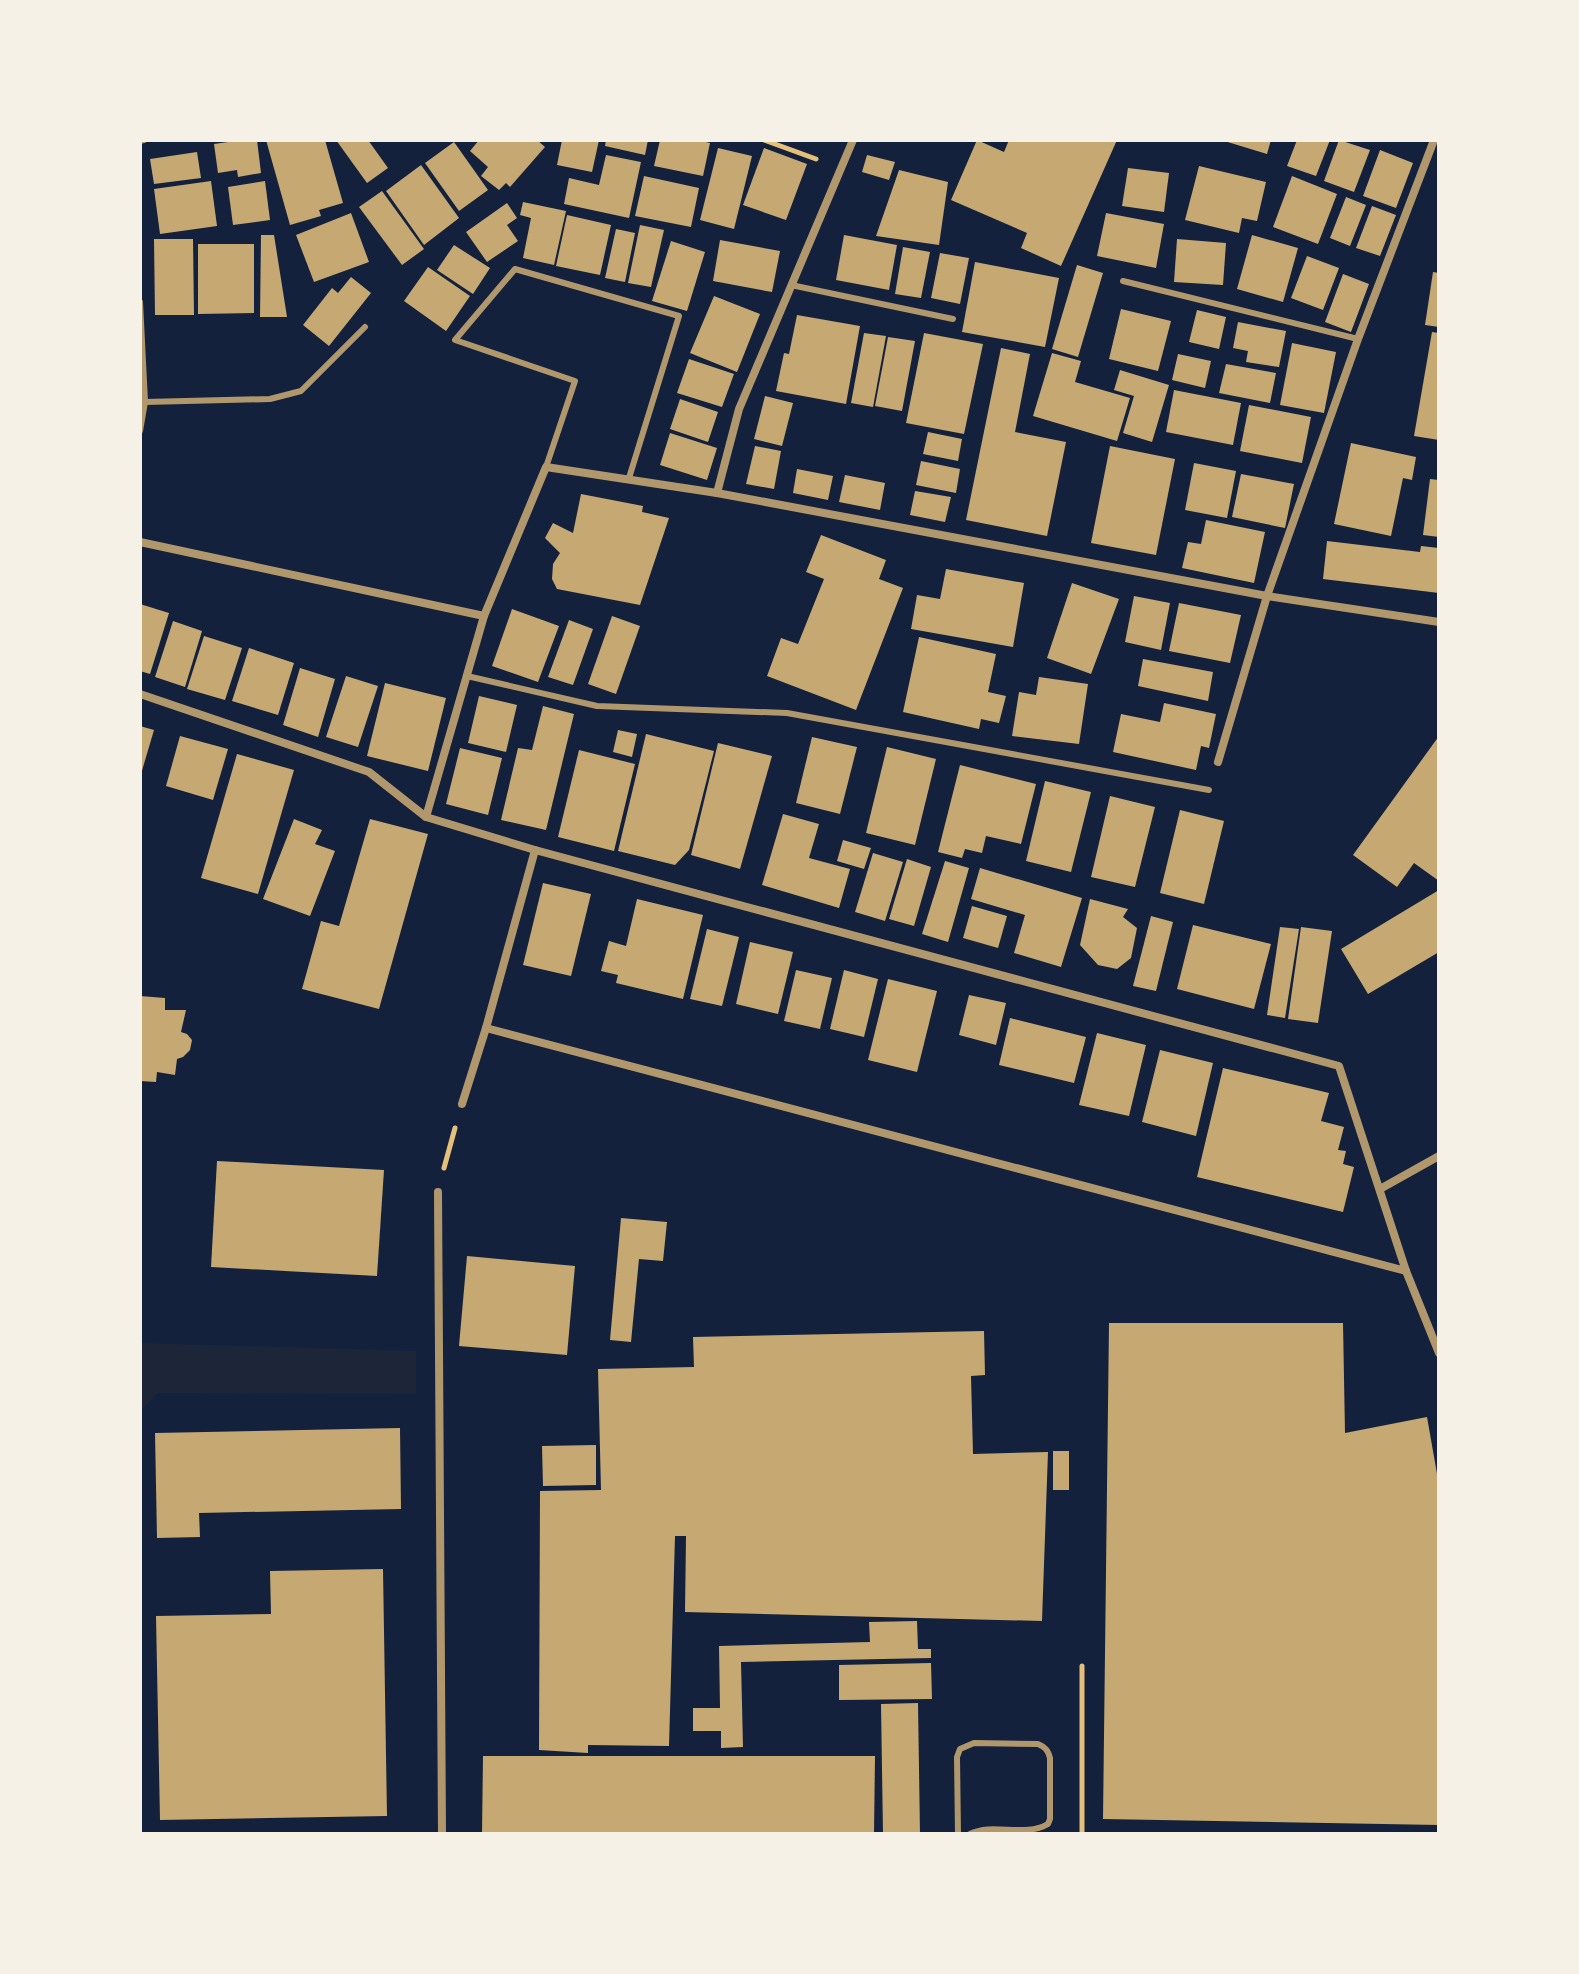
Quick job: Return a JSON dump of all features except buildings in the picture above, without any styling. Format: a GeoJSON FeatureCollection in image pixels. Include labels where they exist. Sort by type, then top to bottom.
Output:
{"type":"FeatureCollection","features":[{"type":"Feature","properties":{"kind":"street"},"geometry":{"type":"LineString","coordinates":[[717,493],[739,409],[853,140]]}},
{"type":"Feature","properties":{"kind":"street"},"geometry":{"type":"LineString","coordinates":[[1218,762],[1267,596],[1358,339],[1434,140]]}},
{"type":"Feature","properties":{"kind":"street"},"geometry":{"type":"LineString","coordinates":[[426,817],[484,616],[546,467],[717,493],[1267,596],[1439,622]]}},
{"type":"Feature","properties":{"kind":"street"},"geometry":{"type":"LineString","coordinates":[[140,542],[484,616]]}},
{"type":"Feature","properties":{"kind":"street"},"geometry":{"type":"LineString","coordinates":[[140,694],[369,772],[426,817],[535,850],[1339,1066],[1406,1271],[1439,1353]]}},
{"type":"Feature","properties":{"kind":"street"},"geometry":{"type":"LineString","coordinates":[[462,1104],[535,850]]}},
{"type":"Feature","properties":{"kind":"street"},"geometry":{"type":"LineString","coordinates":[[486,1028],[1406,1271]]}},
{"type":"Feature","properties":{"kind":"street"},"geometry":{"type":"LineString","coordinates":[[1380,1189],[1439,1156]]}},
{"type":"Feature","properties":{"kind":"street"},"geometry":{"type":"LineString","coordinates":[[438,1192],[442,1834]]}},
{"type":"Feature","properties":{"kind":"lane"},"geometry":{"type":"LineString","coordinates":[[546,467],[575,381],[455,340],[515,269],[679,316],[629,478]]}},
{"type":"Feature","properties":{"kind":"lane"},"geometry":{"type":"LineString","coordinates":[[1123,281],[1358,339]]}},
{"type":"Feature","properties":{"kind":"lane"},"geometry":{"type":"LineString","coordinates":[[791,285],[953,319]]}},
{"type":"Feature","properties":{"kind":"lane"},"geometry":{"type":"LineString","coordinates":[[140,302],[145,402],[140,431]]}},
{"type":"Feature","properties":{"kind":"lane"},"geometry":{"type":"LineString","coordinates":[[145,402],[270,399],[301,391],[365,327]]}},
{"type":"Feature","properties":{"kind":"lane"},"geometry":{"type":"LineString","coordinates":[[467,676],[597,706],[787,713],[1209,790]]}},
{"type":"Feature","properties":{"kind":"lane"},"geometry":{"type":"LineString","coordinates":[[958,1834],[957,1757],[960,1749],[974,1743],[1038,1744],[1044,1747],[1050,1758],[1048,1824],[1035,1830],[984,1830],[970,1834]]}},
{"type":"Feature","properties":{"kind":"path"},"geometry":{"type":"LineString","coordinates":[[764,140],[840,167]]}},
{"type":"Feature","properties":{"kind":"path"},"geometry":{"type":"LineString","coordinates":[[438,1192],[462,1104]]}},
{"type":"Feature","properties":{"kind":"path"},"geometry":{"type":"LineString","coordinates":[[1082,1666],[1082,1834]]}},
{"type":"Feature","properties":{"kind":"shaded area"},"geometry":{"type":"Polygon","coordinates":[[[140,1343],[416,1351],[416,1394],[158,1393],[140,1411],[140,1343]]]}}]}
